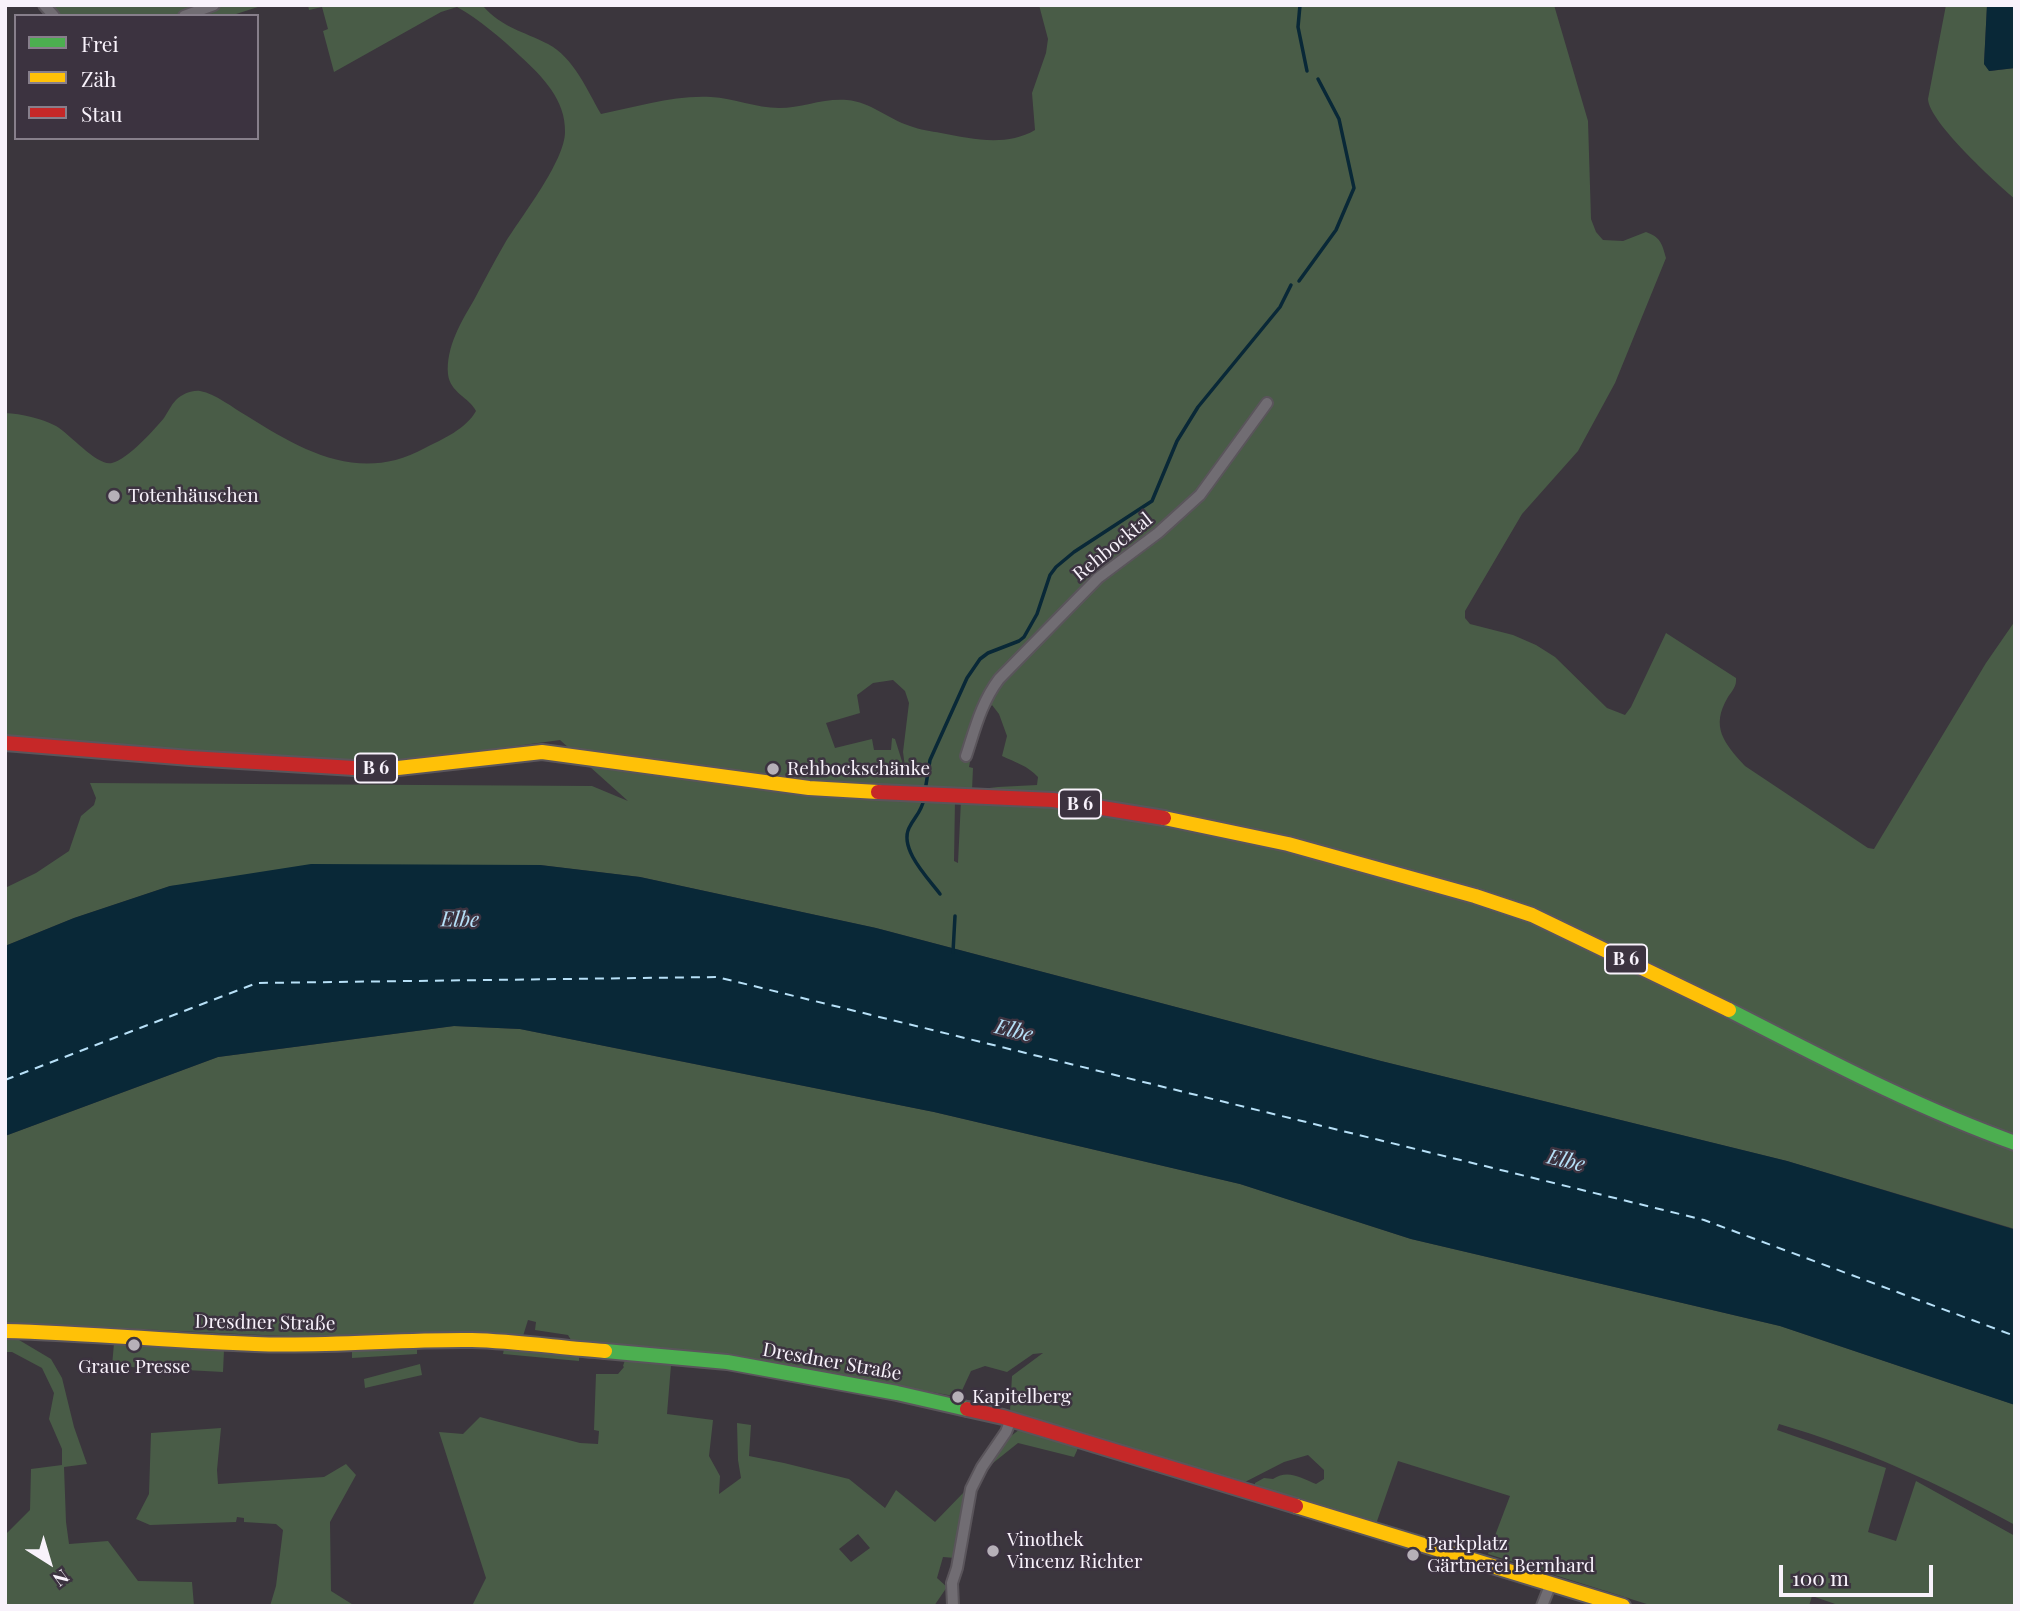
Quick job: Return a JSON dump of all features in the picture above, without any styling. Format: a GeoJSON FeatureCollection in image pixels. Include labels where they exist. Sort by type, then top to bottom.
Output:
{"type":"FeatureCollection","features":[{"type":"Feature","properties":{"kind":"main road","name":"B 6"},"geometry":{"type":"LineString","coordinates":[[5,743],[335,768],[398,768],[542,752],[809,788],[1053,800],[1121,810],[1288,844],[1475,896],[1532,915],[1659,975],[1892,1093],[2015,1143]]}},
{"type":"Feature","properties":{"kind":"main road","name":"Dresdner Straße"},"geometry":{"type":"LineString","coordinates":[[5,1331],[335,1345],[474,1340],[727,1362],[897,1393],[1011,1419],[1623,1606]]}},
{"type":"Feature","properties":{"kind":"street"},"geometry":{"type":"LineString","coordinates":[[189,14],[214,5]]}},
{"type":"Feature","properties":{"kind":"street","name":"Rehbocktal"},"geometry":{"type":"LineString","coordinates":[[966,756],[982,707],[999,679],[1098,578],[1158,533],[1200,495],[1266,403]]}},
{"type":"Feature","properties":{"kind":"street"},"geometry":{"type":"LineString","coordinates":[[953,1606],[952,1583],[971,1489],[982,1467],[1006,1432],[1011,1419]]}},
{"type":"Feature","properties":{"kind":"street"},"geometry":{"type":"LineString","coordinates":[[1542,1606],[1551,1583]]}},
{"type":"Feature","properties":{"kind":"green space"},"geometry":{"type":"Polygon","coordinates":[[[36,5],[264,5],[236,14],[45,14],[36,5]]]}},
{"type":"Feature","properties":{"kind":"green space"},"geometry":{"type":"Polygon","coordinates":[[[308,5],[482,5],[505,24],[548,44],[565,57],[579,75],[601,114],[697,97],[779,108],[829,100],[847,100],[864,104],[918,128],[965,137],[1001,140],[1035,130],[1032,93],[1048,39],[1039,5],[1554,5],[1588,121],[1591,219],[1596,232],[1603,240],[1623,241],[1646,232],[1660,241],[1666,258],[1615,383],[1578,451],[1522,514],[1465,611],[1465,618],[1470,624],[1513,635],[1536,645],[1555,657],[1607,708],[1625,715],[1666,633],[1736,678],[1735,686],[1720,717],[1720,726],[1731,750],[1745,766],[1868,848],[1874,849],[1986,663],[2015,621],[2015,1229],[1787,1161],[1381,1061],[876,928],[640,877],[540,865],[450,866],[170,886],[74,918],[5,946],[5,888],[36,873],[69,851],[81,816],[94,805],[96,798],[90,783],[592,786],[628,801],[560,740],[414,760],[289,759],[5,749],[5,413],[50,423],[99,460],[112,463],[140,444],[178,398],[200,391],[218,398],[289,441],[311,451],[355,463],[378,463],[401,458],[439,441],[460,428],[476,411],[449,380],[449,354],[460,326],[501,250],[558,158],[565,132],[557,99],[544,80],[528,64],[490,30],[457,7],[441,12],[334,72],[323,31],[328,29],[322,7],[309,10],[308,5]],[[893,680],[873,683],[857,695],[860,713],[826,723],[835,748],[872,739],[874,750],[891,750],[892,738],[895,739],[906,774],[903,752],[909,703],[905,691],[893,680]],[[992,705],[983,719],[969,767],[973,768],[972,790],[1037,785],[1038,777],[1034,773],[1002,756],[1007,736],[999,714],[992,705]],[[955,800],[954,861],[958,863],[961,800],[955,800]]]}},
{"type":"Feature","properties":{"kind":"green space"},"geometry":{"type":"Polygon","coordinates":[[[1946,5],[1987,5],[1984,64],[1990,71],[2015,68],[2015,199],[1964,151],[1931,109],[1928,99],[1946,5]]]}},
{"type":"Feature","properties":{"kind":"green space"},"geometry":{"type":"Polygon","coordinates":[[[454,1026],[520,1029],[934,1112],[1240,1184],[1411,1239],[1780,1326],[2015,1405],[2015,1525],[1929,1481],[1840,1444],[1779,1424],[1777,1430],[1886,1468],[1868,1532],[1896,1541],[1916,1481],[2015,1536],[2015,1606],[1841,1606],[1812,1596],[1809,1606],[1653,1606],[1488,1554],[1510,1496],[1398,1461],[1376,1524],[1255,1487],[1255,1483],[1264,1478],[1273,1479],[1284,1475],[1316,1484],[1324,1479],[1324,1470],[1308,1455],[1284,1462],[1245,1482],[1010,1411],[1012,1376],[1043,1353],[1033,1354],[1007,1372],[985,1366],[971,1371],[959,1397],[729,1357],[571,1340],[568,1335],[535,1330],[536,1322],[528,1320],[523,1336],[420,1333],[331,1337],[5,1324],[5,1136],[218,1057],[454,1026]]]}},
{"type":"Feature","properties":{"kind":"green space"},"geometry":{"type":"Polygon","coordinates":[[[5,1337],[14,1337],[51,1359],[62,1378],[74,1427],[87,1464],[64,1467],[69,1544],[108,1541],[138,1581],[192,1582],[194,1606],[5,1606],[5,1535],[30,1510],[31,1469],[62,1465],[62,1449],[49,1419],[54,1393],[42,1368],[12,1352],[5,1352],[5,1337]]]}},
{"type":"Feature","properties":{"kind":"green space"},"geometry":{"type":"Polygon","coordinates":[[[114,1343],[224,1350],[223,1372],[112,1366],[114,1343]]]}},
{"type":"Feature","properties":{"kind":"green space"},"geometry":{"type":"Polygon","coordinates":[[[417,1349],[417,1354],[352,1358],[352,1351],[417,1349]]]}},
{"type":"Feature","properties":{"kind":"green space"},"geometry":{"type":"Polygon","coordinates":[[[504,1349],[579,1355],[579,1361],[503,1354],[504,1349]]]}},
{"type":"Feature","properties":{"kind":"green space"},"geometry":{"type":"Polygon","coordinates":[[[625,1360],[671,1365],[667,1414],[713,1420],[709,1456],[720,1476],[719,1494],[741,1478],[737,1423],[751,1425],[749,1456],[849,1479],[885,1508],[896,1490],[935,1522],[965,1491],[955,1558],[943,1557],[937,1578],[947,1587],[934,1606],[472,1606],[486,1578],[439,1432],[463,1434],[480,1417],[580,1443],[598,1444],[599,1431],[594,1430],[596,1374],[618,1374],[625,1360]],[[858,1534],[839,1549],[851,1562],[870,1548],[858,1534]]]}},
{"type":"Feature","properties":{"kind":"green space"},"geometry":{"type":"Polygon","coordinates":[[[420,1364],[422,1375],[365,1388],[364,1379],[420,1364]]]}},
{"type":"Feature","properties":{"kind":"green space"},"geometry":{"type":"Polygon","coordinates":[[[221,1428],[218,1484],[324,1477],[346,1464],[356,1475],[330,1522],[331,1591],[355,1606],[270,1606],[276,1586],[283,1530],[276,1524],[244,1522],[244,1518],[237,1517],[236,1522],[150,1525],[136,1519],[149,1494],[151,1433],[221,1428]]]}},
{"type":"Feature","properties":{"kind":"green space"},"geometry":{"type":"Polygon","coordinates":[[[1020,1429],[1079,1446],[1074,1457],[1018,1443],[983,1471],[1006,1440],[1020,1429]]]}},
{"type":"Feature","properties":{"kind":"water"},"geometry":{"type":"Polygon","coordinates":[[[1987,5],[2015,5],[2015,68],[1989,71],[1984,64],[1987,5]]]}},
{"type":"Feature","properties":{"kind":"water","name":"Elbe"},"geometry":{"type":"Polygon","coordinates":[[[311,864],[540,865],[640,877],[876,928],[1381,1061],[1787,1161],[2015,1229],[2015,1405],[1780,1326],[1411,1239],[1240,1184],[934,1112],[520,1029],[454,1026],[218,1057],[5,1136],[5,946],[74,918],[170,886],[311,864]]]}},
{"type":"Feature","properties":{"kind":"waterway"},"geometry":{"type":"LineString","coordinates":[[1300,5],[1298,27],[1307,71]]}},
{"type":"Feature","properties":{"kind":"waterway"},"geometry":{"type":"LineString","coordinates":[[1299,281],[1336,230],[1354,188],[1339,119],[1318,79]]}},
{"type":"Feature","properties":{"kind":"waterway"},"geometry":{"type":"LineString","coordinates":[[925,791],[930,760],[967,678],[980,659],[1024,637],[1037,614],[1050,575],[1056,567],[1074,552],[1152,501],[1177,441],[1198,407],[1280,307],[1291,285]]}},
{"type":"Feature","properties":{"kind":"waterway"},"geometry":{"type":"LineString","coordinates":[[924,799],[909,828],[908,845],[916,863],[940,894]]}},
{"type":"Feature","properties":{"kind":"waterway"},"geometry":{"type":"LineString","coordinates":[[953,952],[955,916]]}},
{"type":"Feature","properties":{"kind":"ferry route"},"geometry":{"type":"LineString","coordinates":[[5,1080],[257,983],[717,977],[1704,1220],[2015,1336]]}},
{"type":"Feature","properties":{"kind":"traffic: fast"},"geometry":{"type":"LineString","coordinates":[[1729,1010],[1905,1098],[2015,1143]]}},
{"type":"Feature","properties":{"kind":"traffic: fast"},"geometry":{"type":"LineString","coordinates":[[605,1351],[727,1362],[897,1393],[967,1409]]}},
{"type":"Feature","properties":{"kind":"traffic: slow"},"geometry":{"type":"LineString","coordinates":[[354,768],[398,768],[542,752],[809,788],[878,792]]}},
{"type":"Feature","properties":{"kind":"traffic: slow"},"geometry":{"type":"LineString","coordinates":[[1164,818],[1288,844],[1475,896],[1532,915],[1729,1010]]}},
{"type":"Feature","properties":{"kind":"traffic: slow"},"geometry":{"type":"LineString","coordinates":[[5,1331],[282,1345],[472,1340],[605,1351]]}},
{"type":"Feature","properties":{"kind":"traffic: slow"},"geometry":{"type":"LineString","coordinates":[[1296,1506],[1623,1606]]}},
{"type":"Feature","properties":{"kind":"traffic: jam"},"geometry":{"type":"LineString","coordinates":[[5,743],[354,768]]}},
{"type":"Feature","properties":{"kind":"traffic: jam"},"geometry":{"type":"LineString","coordinates":[[878,792],[1053,800],[1164,818]]}},
{"type":"Feature","properties":{"kind":"traffic: jam"},"geometry":{"type":"LineString","coordinates":[[967,1409],[1003,1417],[1296,1506]]}},
{"type":"Feature","properties":{"kind":"place","name":"Totenhäuschen"},"geometry":{"type":"Point","coordinates":[114,496]}},
{"type":"Feature","properties":{"kind":"place","name":"Rehbockschänke"},"geometry":{"type":"Point","coordinates":[773,769]}},
{"type":"Feature","properties":{"kind":"place","name":"Graue Presse"},"geometry":{"type":"Point","coordinates":[134,1345]}},
{"type":"Feature","properties":{"kind":"place","name":"Kapitelberg"},"geometry":{"type":"Point","coordinates":[958,1397]}},
{"type":"Feature","properties":{"kind":"place","name":"Vinothek Vincenz Richter"},"geometry":{"type":"Point","coordinates":[993,1551]}},
{"type":"Feature","properties":{"kind":"place","name":"Parkplatz Gärtnerei Bernhard"},"geometry":{"type":"Point","coordinates":[1413,1555]}}]}
